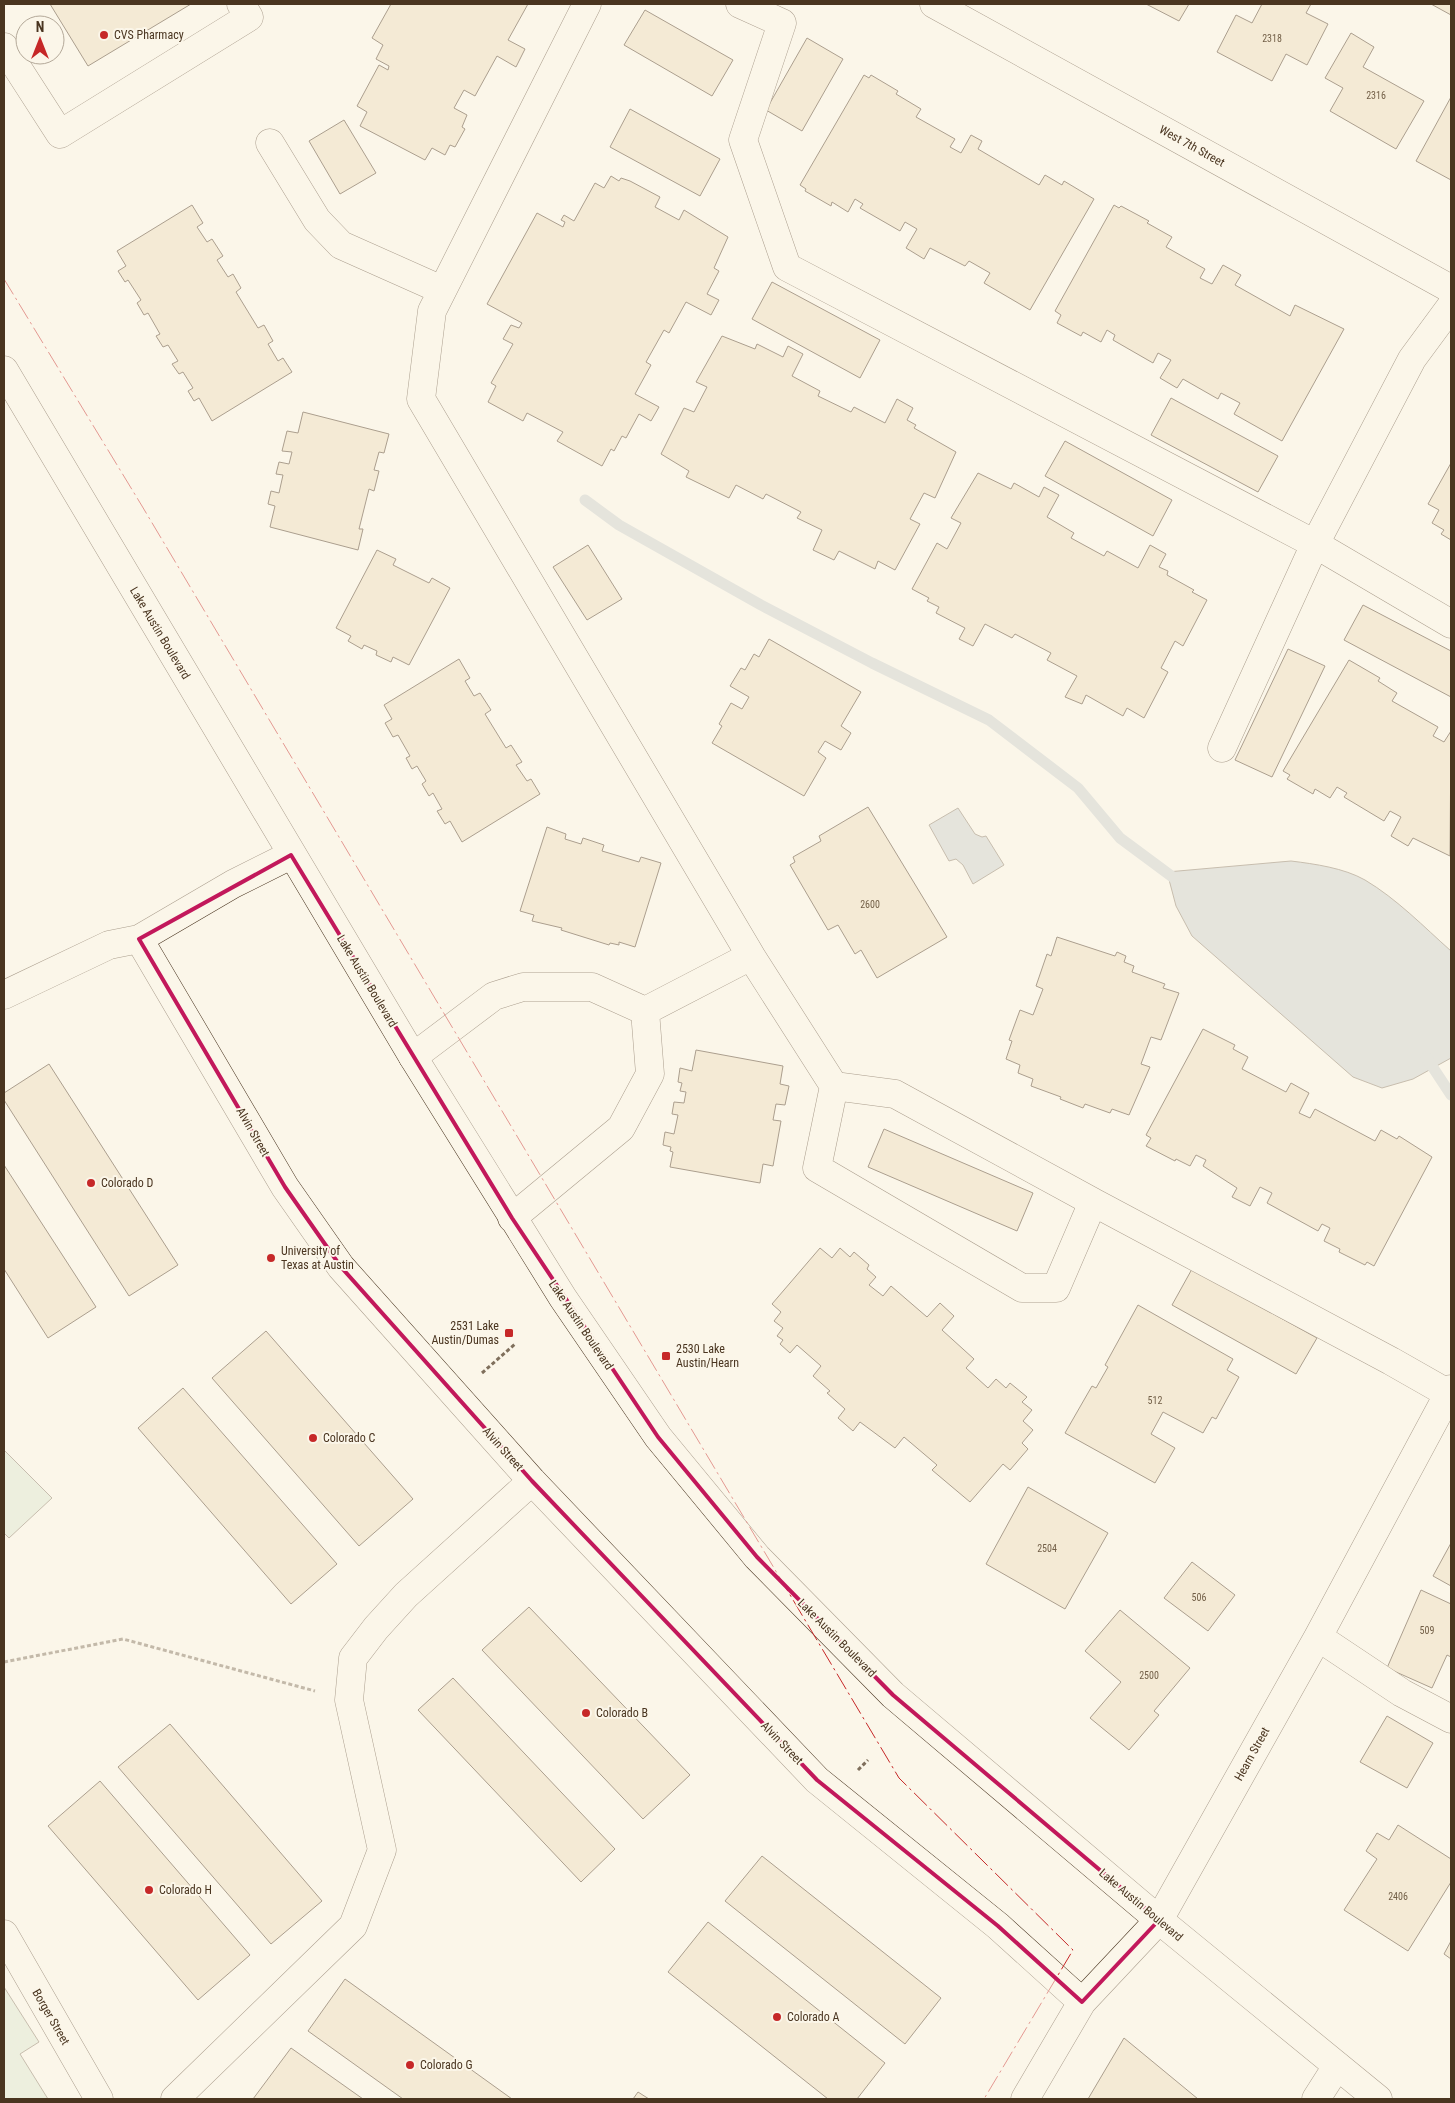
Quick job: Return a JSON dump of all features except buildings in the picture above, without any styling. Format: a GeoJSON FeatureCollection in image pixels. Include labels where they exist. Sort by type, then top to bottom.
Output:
{"type":"FeatureCollection","features":[{"type":"Feature","properties":{"kind":"street"},"geometry":{"type":"LineString","coordinates":[[4,47],[60,134],[249,17],[241,4]]}},
{"type":"Feature","properties":{"kind":"street"},"geometry":{"type":"LineString","coordinates":[[587,4],[432,311],[421,399],[751,956],[834,1086],[816,1168],[1022,1288],[1056,1288],[1093,1202]]}},
{"type":"Feature","properties":{"kind":"street"},"geometry":{"type":"LineString","coordinates":[[740,4],[782,23],[743,140],[787,267],[1315,544],[1451,624]]}},
{"type":"Feature","properties":{"kind":"street","name":"West 7th Street"},"geometry":{"type":"LineString","coordinates":[[934,4],[1451,288]]}},
{"type":"Feature","properties":{"kind":"street"},"geometry":{"type":"LineString","coordinates":[[270,143],[317,220],[341,245],[442,290]]}},
{"type":"Feature","properties":{"kind":"street"},"geometry":{"type":"LineString","coordinates":[[1222,748],[1315,544],[1405,371],[1451,306]]}},
{"type":"Feature","properties":{"kind":"street","name":"Lake Austin Boulevard"},"geometry":{"type":"LineString","coordinates":[[5,373],[413,1058],[592,1343],[658,1437],[757,1557],[893,1695],[1159,1920],[1378,2099]]}},
{"type":"Feature","properties":{"kind":"street"},"geometry":{"type":"LineString","coordinates":[[4,995],[109,945],[139,939],[233,884],[291,855]]}},
{"type":"Feature","properties":{"kind":"street","name":"Alvin Street"},"geometry":{"type":"LineString","coordinates":[[139,939],[285,1187],[341,1268],[532,1481],[817,1780],[998,1926],[1082,2002]]}},
{"type":"Feature","properties":{"kind":"street"},"geometry":{"type":"LineString","coordinates":[[645,1011],[751,956]]}},
{"type":"Feature","properties":{"kind":"street"},"geometry":{"type":"LineString","coordinates":[[413,1058],[494,996],[523,987],[592,987],[645,1011]]}},
{"type":"Feature","properties":{"kind":"street"},"geometry":{"type":"LineString","coordinates":[[512,1218],[621,1128],[650,1074],[645,1011]]}},
{"type":"Feature","properties":{"kind":"street"},"geometry":{"type":"LineString","coordinates":[[834,1086],[894,1094],[1450,1392]]}},
{"type":"Feature","properties":{"kind":"street","name":"Hearn Street"},"geometry":{"type":"LineString","coordinates":[[1025,2099],[1082,2002],[1159,1920],[1318,1637],[1450,1392]]}},
{"type":"Feature","properties":{"kind":"street"},"geometry":{"type":"LineString","coordinates":[[175,2099],[353,1926],[382,1850],[349,1700],[353,1658],[376,1628],[406,1595],[532,1481]]}},
{"type":"Feature","properties":{"kind":"street"},"geometry":{"type":"LineString","coordinates":[[1318,1637],[1402,1693],[1451,1719]]}},
{"type":"Feature","properties":{"kind":"street","name":"Borger Street"},"geometry":{"type":"LineString","coordinates":[[4,1934],[99,2099]]}},
{"type":"Feature","properties":{"kind":"street"},"geometry":{"type":"LineString","coordinates":[[1316,2099],[1337,2066]]}},
{"type":"Feature","properties":{"kind":"path"},"geometry":{"type":"LineString","coordinates":[[480,1376],[515,1344]]}},
{"type":"Feature","properties":{"kind":"path"},"geometry":{"type":"LineString","coordinates":[[4,1662],[123,1639],[349,1700]]}},
{"type":"Feature","properties":{"kind":"highlighted area"},"geometry":{"type":"Polygon","coordinates":[[[291,855],[512,1218],[658,1437],[757,1557],[893,1695],[1159,1920],[1082,2002],[998,1926],[817,1780],[532,1481],[341,1267],[285,1187],[139,939],[291,855]]]}},
{"type":"Feature","properties":{"kind":"green space"},"geometry":{"type":"Polygon","coordinates":[[[4,1450],[52,1498],[9,1538],[4,1533],[4,1450]]]}},
{"type":"Feature","properties":{"kind":"green space"},"geometry":{"type":"Polygon","coordinates":[[[4,1987],[39,2042],[20,2054],[48,2099],[4,2099],[4,1987]]]}},
{"type":"Feature","properties":{"kind":"shaded area"},"geometry":{"type":"Polygon","coordinates":[[[958,808],[975,834],[982,837],[986,836],[1004,865],[973,884],[963,865],[956,859],[949,861],[929,825],[958,808]]]}},
{"type":"Feature","properties":{"kind":"shaded area"},"geometry":{"type":"Polygon","coordinates":[[[1291,861],[1339,870],[1365,880],[1399,904],[1451,951],[1451,1058],[1413,1079],[1382,1088],[1353,1077],[1192,936],[1176,906],[1167,872],[1291,861]]]}},
{"type":"Feature","properties":{"kind":"waterway"},"geometry":{"type":"LineString","coordinates":[[585,500],[619,525],[761,605],[872,663],[989,720],[1078,788],[1120,838],[1178,881]]}},
{"type":"Feature","properties":{"kind":"waterway"},"geometry":{"type":"LineString","coordinates":[[1426,1057],[1451,1095]]}},
{"type":"Feature","properties":{"kind":"power"},"geometry":{"type":"LineString","coordinates":[[4,279],[142,506],[899,1778],[1073,1950],[984,2099]]}},
{"type":"Feature","properties":{"kind":"place","name":"CVS Pharmacy"},"geometry":{"type":"Point","coordinates":[104,35]}},
{"type":"Feature","properties":{"kind":"place","name":"Colorado D"},"geometry":{"type":"Point","coordinates":[91,1183]}},
{"type":"Feature","properties":{"kind":"place","name":"University of Texas at Austin"},"geometry":{"type":"Point","coordinates":[271,1258]}},
{"type":"Feature","properties":{"kind":"place","name":"2531 Lake Austin/Dumas"},"geometry":{"type":"Point","coordinates":[509,1333]}},
{"type":"Feature","properties":{"kind":"place","name":"2530 Lake Austin/Hearn"},"geometry":{"type":"Point","coordinates":[666,1356]}},
{"type":"Feature","properties":{"kind":"place","name":"Colorado C"},"geometry":{"type":"Point","coordinates":[313,1438]}},
{"type":"Feature","properties":{"kind":"place","name":"Colorado B"},"geometry":{"type":"Point","coordinates":[586,1713]}},
{"type":"Feature","properties":{"kind":"place","name":"Colorado H"},"geometry":{"type":"Point","coordinates":[149,1890]}},
{"type":"Feature","properties":{"kind":"place","name":"Colorado A"},"geometry":{"type":"Point","coordinates":[777,2017]}},
{"type":"Feature","properties":{"kind":"place","name":"Colorado G"},"geometry":{"type":"Point","coordinates":[410,2065]}}]}
